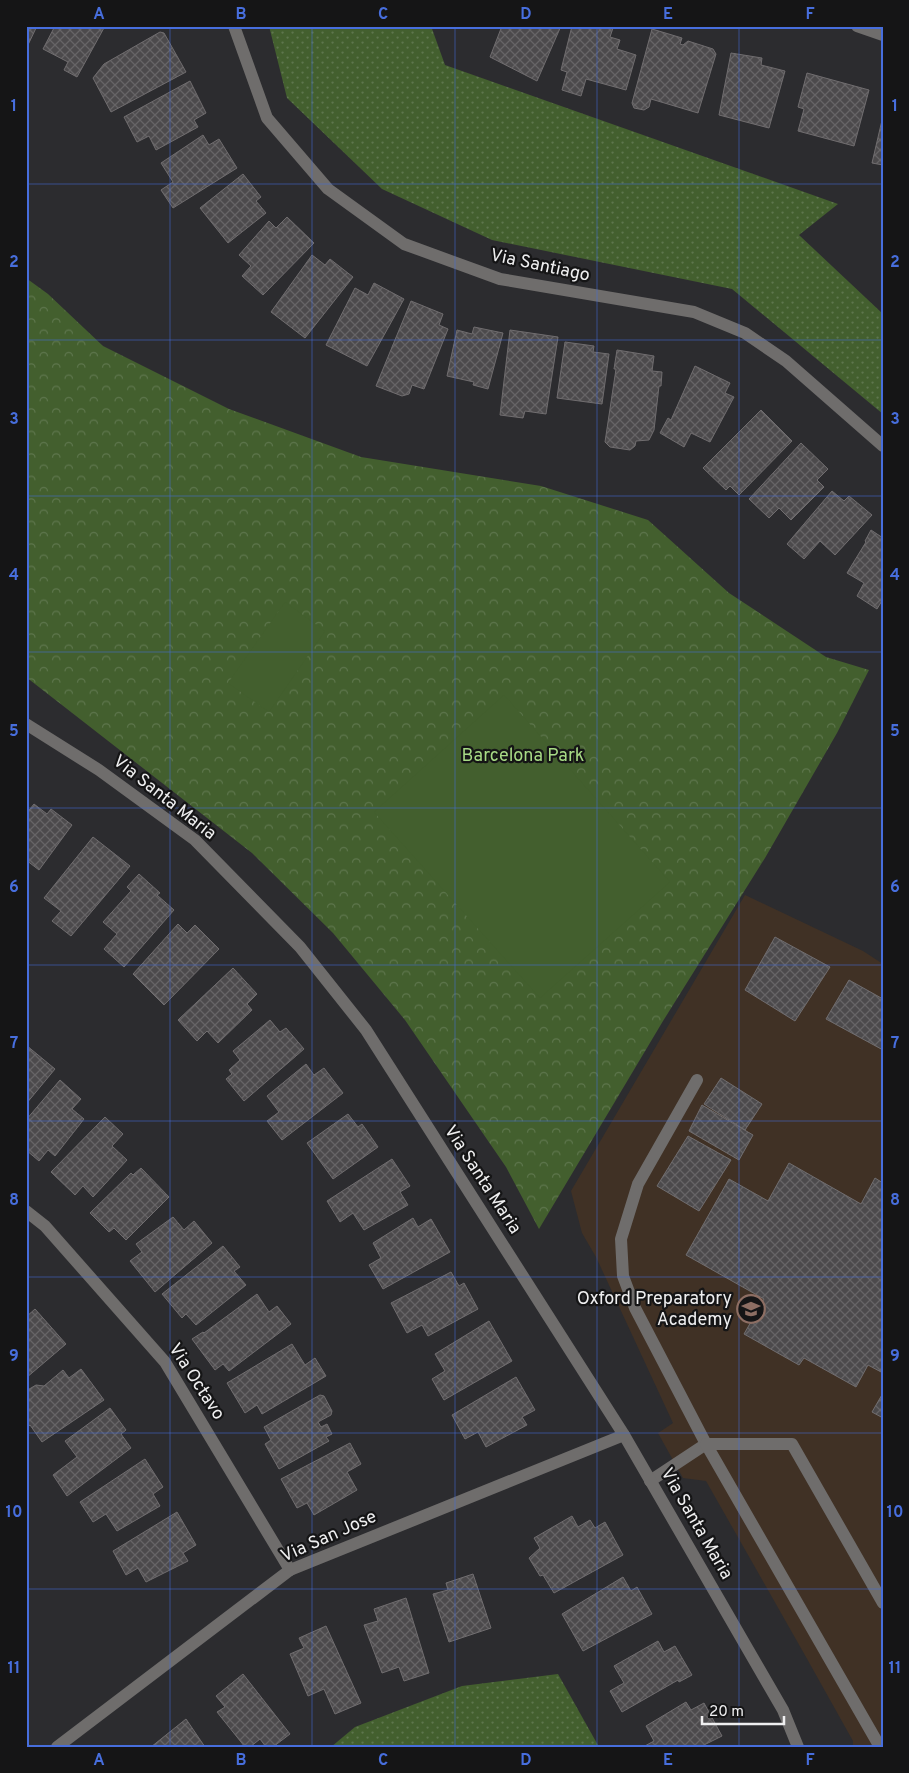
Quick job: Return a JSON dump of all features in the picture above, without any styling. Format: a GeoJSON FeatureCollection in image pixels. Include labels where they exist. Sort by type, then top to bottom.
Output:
{"type":"FeatureCollection","features":[{"type":"Feature","properties":{"kind":"street","name":"Via Santiago"},"geometry":{"type":"LineString","coordinates":[[234,26],[267,118],[328,189],[404,244],[500,279],[694,312],[745,333],[786,361],[883,446]]}},
{"type":"Feature","properties":{"kind":"street"},"geometry":{"type":"LineString","coordinates":[[857,26],[883,35]]}},
{"type":"Feature","properties":{"kind":"street","name":"Via Santa Maria"},"geometry":{"type":"LineString","coordinates":[[26,724],[99,770],[195,840],[300,947],[366,1030],[624,1435],[783,1710],[798,1747]]}},
{"type":"Feature","properties":{"kind":"street"},"geometry":{"type":"LineString","coordinates":[[697,1080],[638,1184],[621,1239],[623,1276],[635,1308],[706,1444],[880,1747]]}},
{"type":"Feature","properties":{"kind":"street","name":"Via Octavo"},"geometry":{"type":"LineString","coordinates":[[26,1211],[45,1226],[165,1362],[290,1570]]}},
{"type":"Feature","properties":{"kind":"street","name":"Via San Jose"},"geometry":{"type":"LineString","coordinates":[[57,1747],[290,1570],[624,1435]]}},
{"type":"Feature","properties":{"kind":"street"},"geometry":{"type":"LineString","coordinates":[[650,1481],[706,1444],[792,1444],[883,1603]]}},
{"type":"Feature","properties":{"kind":"shaded area","name":"Oxford Preparatory Academy"},"geometry":{"type":"Polygon","coordinates":[[[745,895],[863,951],[883,964],[883,1747],[853,1747],[853,1741],[706,1481],[683,1478],[658,1433],[673,1423],[596,1257],[582,1233],[571,1191],[745,895]]]}},
{"type":"Feature","properties":{"kind":"green space"},"geometry":{"type":"Polygon","coordinates":[[[269,26],[431,26],[445,65],[838,204],[799,235],[883,314],[883,414],[732,289],[492,240],[382,189],[287,98],[269,26]]]}},
{"type":"Feature","properties":{"kind":"green space","name":"Barcelona Park"},"geometry":{"type":"Polygon","coordinates":[[[26,278],[48,294],[103,346],[229,409],[361,457],[541,486],[648,520],[729,593],[826,657],[869,670],[837,733],[765,858],[663,1021],[539,1229],[506,1167],[405,1020],[333,933],[252,853],[26,677],[26,278]]]}},
{"type":"Feature","properties":{"kind":"green space"},"geometry":{"type":"Polygon","coordinates":[[[285,602],[325,631],[269,712],[228,683],[285,602]]]}},
{"type":"Feature","properties":{"kind":"green space"},"geometry":{"type":"Polygon","coordinates":[[[504,695],[670,882],[540,998],[374,812],[504,695]]]}},
{"type":"Feature","properties":{"kind":"green space"},"geometry":{"type":"Polygon","coordinates":[[[558,1674],[599,1747],[331,1747],[355,1727],[462,1686],[558,1674]]]}},
{"type":"Feature","properties":{"kind":"building"},"geometry":{"type":"Polygon","coordinates":[[[26,26],[37,26],[26,49],[26,26]]]}},
{"type":"Feature","properties":{"kind":"building"},"geometry":{"type":"Polygon","coordinates":[[[55,26],[105,26],[77,77],[64,70],[68,62],[43,49],[55,26]]]}},
{"type":"Feature","properties":{"kind":"building"},"geometry":{"type":"Polygon","coordinates":[[[502,26],[561,26],[537,81],[490,57],[502,26]]]}},
{"type":"Feature","properties":{"kind":"building"},"geometry":{"type":"Polygon","coordinates":[[[572,26],[610,26],[613,28],[610,37],[620,40],[617,49],[636,55],[626,90],[586,79],[581,96],[562,90],[567,72],[561,70],[572,26]]]}},
{"type":"Feature","properties":{"kind":"building"},"geometry":{"type":"Polygon","coordinates":[[[652,29],[682,38],[680,44],[683,45],[688,41],[713,49],[716,54],[698,113],[651,99],[649,107],[644,110],[634,108],[632,103],[652,29]]]}},
{"type":"Feature","properties":{"kind":"building"},"geometry":{"type":"Polygon","coordinates":[[[160,32],[164,33],[186,72],[111,112],[93,78],[104,64],[160,32]]]}},
{"type":"Feature","properties":{"kind":"building"},"geometry":{"type":"Polygon","coordinates":[[[731,53],[762,58],[761,65],[785,71],[769,128],[719,115],[731,53]]]}},
{"type":"Feature","properties":{"kind":"building"},"geometry":{"type":"Polygon","coordinates":[[[807,73],[869,90],[854,146],[798,131],[804,109],[798,107],[807,73]]]}},
{"type":"Feature","properties":{"kind":"building"},"geometry":{"type":"Polygon","coordinates":[[[190,81],[206,113],[194,120],[198,127],[156,150],[149,136],[137,142],[124,117],[190,81]]]}},
{"type":"Feature","properties":{"kind":"building"},"geometry":{"type":"Polygon","coordinates":[[[883,116],[883,165],[872,163],[883,116]]]}},
{"type":"Feature","properties":{"kind":"building"},"geometry":{"type":"Polygon","coordinates":[[[203,135],[209,145],[219,139],[237,168],[173,208],[161,190],[173,182],[161,163],[203,135]]]}},
{"type":"Feature","properties":{"kind":"building"},"geometry":{"type":"Polygon","coordinates":[[[243,174],[261,197],[256,201],[266,213],[228,243],[200,208],[243,174]]]}},
{"type":"Feature","properties":{"kind":"building"},"geometry":{"type":"Polygon","coordinates":[[[287,217],[314,243],[263,295],[242,276],[251,266],[239,255],[269,221],[276,228],[287,217]]]}},
{"type":"Feature","properties":{"kind":"building"},"geometry":{"type":"Polygon","coordinates":[[[312,255],[325,265],[330,259],[353,277],[305,338],[271,312],[312,255]]]}},
{"type":"Feature","properties":{"kind":"building"},"geometry":{"type":"Polygon","coordinates":[[[374,283],[404,299],[367,366],[326,345],[355,288],[368,295],[374,283]]]}},
{"type":"Feature","properties":{"kind":"building"},"geometry":{"type":"Polygon","coordinates":[[[411,301],[443,314],[439,325],[448,329],[424,389],[412,385],[409,394],[402,396],[376,386],[411,301]]]}},
{"type":"Feature","properties":{"kind":"building"},"geometry":{"type":"Polygon","coordinates":[[[474,327],[503,333],[488,389],[473,385],[474,382],[447,376],[457,330],[472,334],[474,327]]]}},
{"type":"Feature","properties":{"kind":"building"},"geometry":{"type":"Polygon","coordinates":[[[510,330],[558,337],[546,414],[525,411],[523,418],[500,415],[510,330]]]}},
{"type":"Feature","properties":{"kind":"building"},"geometry":{"type":"Polygon","coordinates":[[[565,342],[594,346],[593,352],[609,354],[602,404],[557,398],[565,342]]]}},
{"type":"Feature","properties":{"kind":"building"},"geometry":{"type":"Polygon","coordinates":[[[617,350],[654,356],[652,371],[662,372],[654,430],[649,440],[636,441],[635,446],[630,450],[610,447],[605,442],[617,350]]]}},
{"type":"Feature","properties":{"kind":"building"},"geometry":{"type":"Polygon","coordinates":[[[695,366],[730,383],[725,393],[734,397],[710,442],[691,433],[684,447],[660,433],[668,418],[671,420],[695,366]]]}},
{"type":"Feature","properties":{"kind":"building"},"geometry":{"type":"Polygon","coordinates":[[[761,410],[792,441],[739,495],[730,486],[726,490],[703,468],[761,410]]]}},
{"type":"Feature","properties":{"kind":"building"},"geometry":{"type":"Polygon","coordinates":[[[801,443],[828,469],[817,480],[824,487],[791,520],[779,508],[769,518],[749,499],[801,443]]]}},
{"type":"Feature","properties":{"kind":"building"},"geometry":{"type":"Polygon","coordinates":[[[832,491],[844,501],[849,496],[872,515],[835,555],[820,541],[804,559],[787,544],[832,491]]]}},
{"type":"Feature","properties":{"kind":"building"},"geometry":{"type":"Polygon","coordinates":[[[871,530],[883,538],[883,599],[877,609],[857,596],[864,583],[847,573],[871,530]]]}},
{"type":"Feature","properties":{"kind":"building"},"geometry":{"type":"Polygon","coordinates":[[[34,804],[47,814],[51,809],[72,825],[39,870],[26,860],[26,814],[34,804]]]}},
{"type":"Feature","properties":{"kind":"building"},"geometry":{"type":"Polygon","coordinates":[[[93,837],[130,866],[71,936],[52,921],[61,911],[44,898],[93,837]]]}},
{"type":"Feature","properties":{"kind":"building"},"geometry":{"type":"Polygon","coordinates":[[[139,874],[160,893],[157,895],[174,910],[124,967],[104,949],[117,934],[103,922],[131,891],[127,887],[139,874]]]}},
{"type":"Feature","properties":{"kind":"building"},"geometry":{"type":"Polygon","coordinates":[[[178,924],[187,933],[195,925],[219,949],[164,1005],[133,974],[178,924]]]}},
{"type":"Feature","properties":{"kind":"building"},"geometry":{"type":"Polygon","coordinates":[[[775,937],[830,967],[795,1021],[745,990],[775,937]]]}},
{"type":"Feature","properties":{"kind":"building"},"geometry":{"type":"Polygon","coordinates":[[[233,968],[257,994],[247,1004],[252,1010],[218,1043],[207,1031],[197,1041],[178,1020],[233,968]]]}},
{"type":"Feature","properties":{"kind":"building"},"geometry":{"type":"Polygon","coordinates":[[[849,980],[883,999],[883,1050],[826,1019],[849,980]]]}},
{"type":"Feature","properties":{"kind":"building"},"geometry":{"type":"Polygon","coordinates":[[[270,1020],[280,1032],[286,1028],[304,1049],[244,1101],[226,1079],[232,1074],[229,1070],[240,1060],[233,1051],[270,1020]]]}},
{"type":"Feature","properties":{"kind":"building"},"geometry":{"type":"Polygon","coordinates":[[[26,1045],[55,1069],[26,1104],[26,1045]]]}},
{"type":"Feature","properties":{"kind":"building"},"geometry":{"type":"Polygon","coordinates":[[[306,1064],[314,1075],[324,1068],[343,1093],[282,1140],[267,1121],[279,1112],[267,1096],[306,1064]]]}},
{"type":"Feature","properties":{"kind":"building"},"geometry":{"type":"Polygon","coordinates":[[[721,1078],[762,1104],[745,1130],[704,1104],[721,1078]]]}},
{"type":"Feature","properties":{"kind":"building"},"geometry":{"type":"Polygon","coordinates":[[[60,1080],[81,1099],[72,1109],[84,1119],[55,1156],[48,1150],[39,1161],[26,1150],[26,1120],[60,1080]]]}},
{"type":"Feature","properties":{"kind":"building"},"geometry":{"type":"Polygon","coordinates":[[[702,1105],[753,1135],[739,1160],[689,1131],[702,1105]]]}},
{"type":"Feature","properties":{"kind":"building"},"geometry":{"type":"Polygon","coordinates":[[[348,1114],[358,1127],[362,1124],[378,1147],[333,1179],[307,1143],[348,1114]]]}},
{"type":"Feature","properties":{"kind":"building"},"geometry":{"type":"Polygon","coordinates":[[[105,1117],[123,1134],[112,1146],[127,1160],[93,1197],[83,1186],[75,1195],[51,1172],[105,1117]]]}},
{"type":"Feature","properties":{"kind":"building"},"geometry":{"type":"Polygon","coordinates":[[[688,1136],[731,1160],[699,1211],[657,1186],[688,1136]]]}},
{"type":"Feature","properties":{"kind":"building"},"geometry":{"type":"Polygon","coordinates":[[[392,1159],[410,1186],[400,1192],[408,1205],[364,1230],[353,1213],[340,1222],[327,1201],[392,1159]]]}},
{"type":"Feature","properties":{"kind":"building","name":"Oxford Preparatory Academy"},"geometry":{"type":"Polygon","coordinates":[[[789,1163],[861,1204],[875,1178],[883,1183],[883,1373],[868,1365],[856,1387],[804,1358],[799,1365],[744,1334],[764,1299],[686,1255],[729,1179],[768,1201],[789,1163]]]}},
{"type":"Feature","properties":{"kind":"building"},"geometry":{"type":"Polygon","coordinates":[[[141,1168],[169,1197],[126,1240],[114,1228],[109,1232],[90,1213],[131,1173],[133,1175],[141,1168]]]}},
{"type":"Feature","properties":{"kind":"building"},"geometry":{"type":"Polygon","coordinates":[[[173,1217],[184,1230],[194,1221],[212,1243],[155,1292],[130,1261],[142,1252],[136,1244],[173,1217]]]}},
{"type":"Feature","properties":{"kind":"building"},"geometry":{"type":"Polygon","coordinates":[[[413,1218],[418,1227],[431,1219],[450,1252],[383,1289],[369,1265],[381,1258],[373,1243],[413,1218]]]}},
{"type":"Feature","properties":{"kind":"building"},"geometry":{"type":"Polygon","coordinates":[[[223,1246],[240,1267],[234,1271],[246,1285],[196,1325],[186,1314],[182,1318],[162,1294],[223,1246]]]}},
{"type":"Feature","properties":{"kind":"building"},"geometry":{"type":"Polygon","coordinates":[[[451,1272],[459,1286],[464,1283],[478,1309],[428,1336],[422,1325],[407,1333],[391,1303],[451,1272]]]}},
{"type":"Feature","properties":{"kind":"building"},"geometry":{"type":"Polygon","coordinates":[[[257,1294],[269,1312],[277,1306],[291,1324],[229,1371],[223,1364],[215,1370],[192,1339],[204,1333],[257,1294]]]}},
{"type":"Feature","properties":{"kind":"building"},"geometry":{"type":"Polygon","coordinates":[[[35,1309],[66,1344],[26,1378],[26,1317],[35,1309]]]}},
{"type":"Feature","properties":{"kind":"building"},"geometry":{"type":"Polygon","coordinates":[[[489,1321],[512,1361],[444,1400],[432,1379],[445,1371],[435,1354],[489,1321]]]}},
{"type":"Feature","properties":{"kind":"building"},"geometry":{"type":"Polygon","coordinates":[[[292,1344],[305,1365],[315,1358],[326,1376],[262,1414],[257,1405],[245,1413],[227,1383],[292,1344]]]}},
{"type":"Feature","properties":{"kind":"building"},"geometry":{"type":"Polygon","coordinates":[[[81,1369],[104,1400],[42,1442],[30,1425],[26,1428],[26,1391],[36,1385],[44,1386],[63,1370],[69,1378],[81,1369]]]}},
{"type":"Feature","properties":{"kind":"building"},"geometry":{"type":"Polygon","coordinates":[[[516,1377],[535,1410],[522,1417],[527,1425],[486,1447],[478,1432],[465,1439],[452,1415],[516,1377]]]}},
{"type":"Feature","properties":{"kind":"building"},"geometry":{"type":"Polygon","coordinates":[[[883,1393],[883,1418],[872,1412],[883,1393]]]}},
{"type":"Feature","properties":{"kind":"building"},"geometry":{"type":"Polygon","coordinates":[[[320,1395],[324,1396],[332,1411],[331,1415],[318,1422],[321,1427],[327,1424],[332,1434],[326,1437],[329,1441],[279,1469],[265,1444],[271,1440],[264,1427],[320,1395]]]}},
{"type":"Feature","properties":{"kind":"building"},"geometry":{"type":"Polygon","coordinates":[[[110,1408],[126,1430],[121,1434],[131,1448],[67,1496],[53,1475],[77,1457],[65,1441],[110,1408]]]}},
{"type":"Feature","properties":{"kind":"building"},"geometry":{"type":"Polygon","coordinates":[[[350,1443],[361,1464],[347,1472],[357,1490],[314,1515],[307,1503],[297,1508],[281,1479],[350,1443]]]}},
{"type":"Feature","properties":{"kind":"building"},"geometry":{"type":"Polygon","coordinates":[[[145,1459],[163,1487],[153,1494],[160,1506],[117,1531],[106,1514],[93,1522],[80,1502],[145,1459]]]}},
{"type":"Feature","properties":{"kind":"building"},"geometry":{"type":"Polygon","coordinates":[[[177,1512],[196,1545],[183,1553],[188,1561],[146,1582],[138,1568],[126,1575],[113,1551],[177,1512]]]}},
{"type":"Feature","properties":{"kind":"building"},"geometry":{"type":"Polygon","coordinates":[[[572,1516],[578,1527],[590,1520],[595,1528],[605,1522],[623,1555],[554,1593],[543,1575],[540,1576],[529,1558],[540,1548],[534,1538],[572,1516]]]}},
{"type":"Feature","properties":{"kind":"building"},"geometry":{"type":"Polygon","coordinates":[[[473,1574],[491,1628],[449,1642],[433,1594],[448,1590],[446,1583],[473,1574]]]}},
{"type":"Feature","properties":{"kind":"building"},"geometry":{"type":"Polygon","coordinates":[[[623,1577],[631,1591],[637,1587],[652,1614],[583,1651],[562,1614],[623,1577]]]}},
{"type":"Feature","properties":{"kind":"building"},"geometry":{"type":"Polygon","coordinates":[[[406,1598],[429,1673],[404,1681],[399,1667],[382,1673],[364,1625],[378,1621],[374,1609],[406,1598]]]}},
{"type":"Feature","properties":{"kind":"building"},"geometry":{"type":"Polygon","coordinates":[[[326,1626],[361,1703],[335,1714],[324,1689],[308,1696],[290,1654],[304,1648],[299,1638],[326,1626]]]}},
{"type":"Feature","properties":{"kind":"building"},"geometry":{"type":"Polygon","coordinates":[[[658,1641],[664,1652],[675,1646],[692,1675],[679,1682],[678,1680],[622,1712],[610,1691],[624,1683],[614,1666],[658,1641]]]}},
{"type":"Feature","properties":{"kind":"building"},"geometry":{"type":"Polygon","coordinates":[[[243,1674],[290,1734],[273,1747],[266,1747],[260,1739],[250,1747],[245,1747],[217,1712],[225,1707],[216,1696],[243,1674]]]}},
{"type":"Feature","properties":{"kind":"building"},"geometry":{"type":"Polygon","coordinates":[[[686,1702],[691,1710],[704,1703],[722,1736],[700,1747],[643,1747],[654,1741],[646,1726],[686,1702]]]}},
{"type":"Feature","properties":{"kind":"building"},"geometry":{"type":"Polygon","coordinates":[[[186,1719],[205,1747],[151,1747],[186,1719]]]}},
{"type":"Feature","properties":{"kind":"place","name":"Oxford Preparatory Academy"},"geometry":{"type":"Point","coordinates":[751,1309]}}]}
